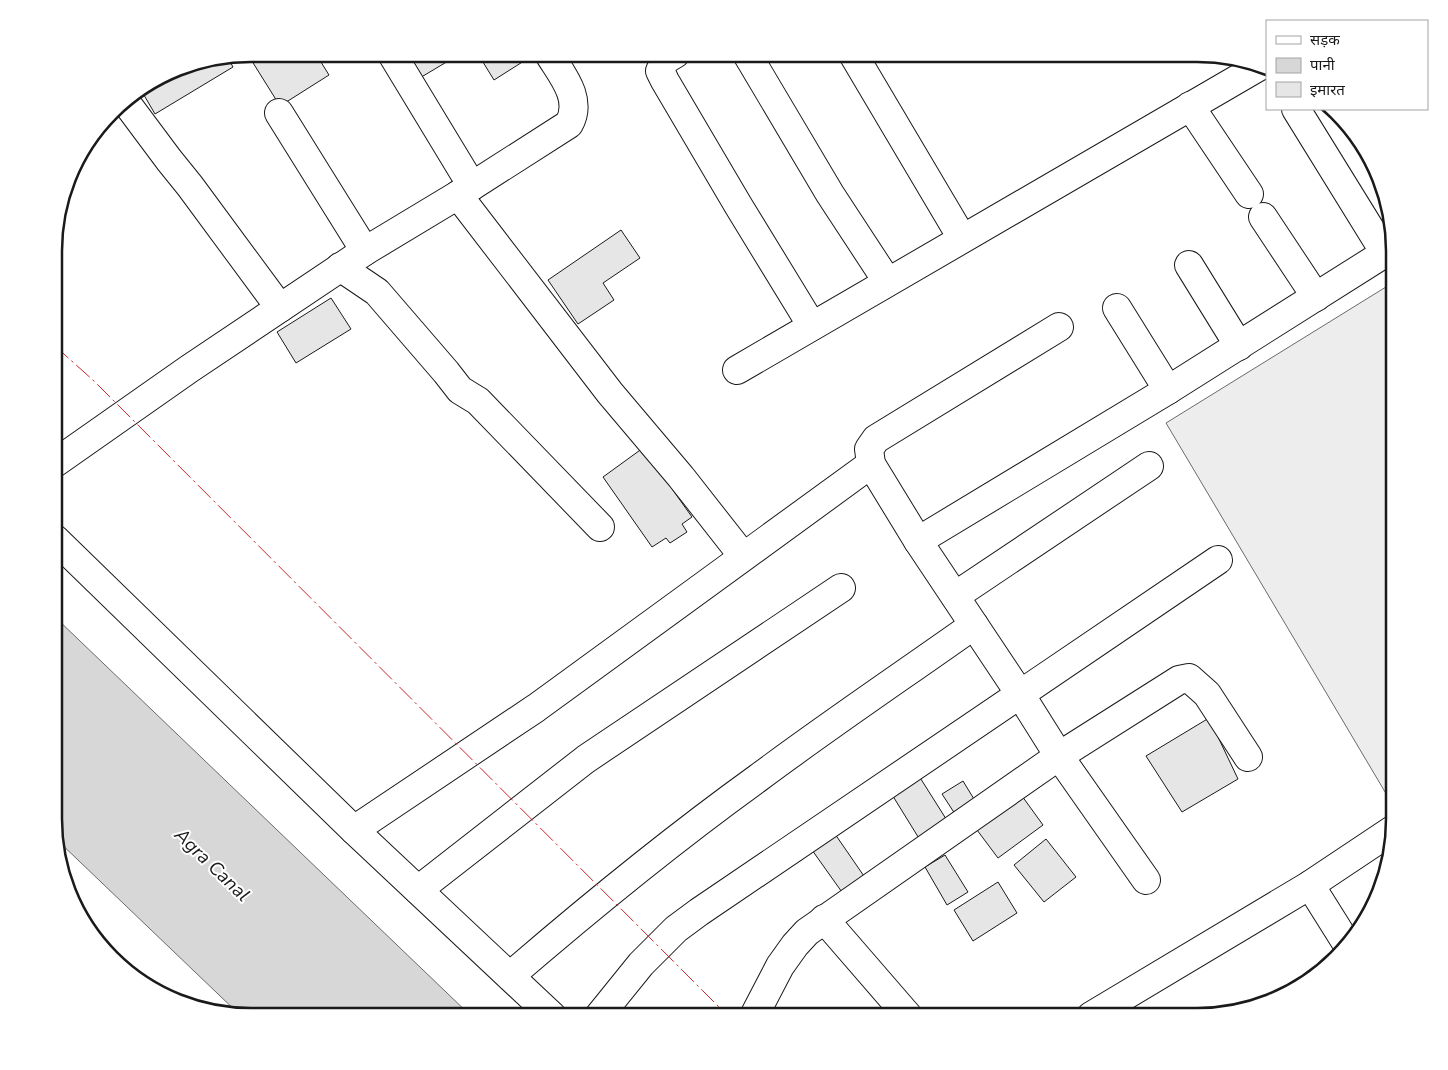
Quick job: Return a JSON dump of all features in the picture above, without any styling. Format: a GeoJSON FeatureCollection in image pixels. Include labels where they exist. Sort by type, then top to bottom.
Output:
{"type":"FeatureCollection","features":[{"type":"Feature","properties":{"kind":"street"},"geometry":{"type":"LineString","coordinates":[[396,62],[465,190],[610,393],[681,477],[743,556]]}},
{"type":"Feature","properties":{"kind":"street"},"geometry":{"type":"LineString","coordinates":[[62,458],[189,369],[365,250],[465,190],[569,124],[574,115],[574,102],[570,86],[554,62]]}},
{"type":"Feature","properties":{"kind":"street"},"geometry":{"type":"LineString","coordinates":[[665,62],[660,71],[664,82],[812,326]]}},
{"type":"Feature","properties":{"kind":"street"},"geometry":{"type":"LineString","coordinates":[[751,62],[830,194],[887,282]]}},
{"type":"Feature","properties":{"kind":"street"},"geometry":{"type":"LineString","coordinates":[[858,62],[962,238]]}},
{"type":"Feature","properties":{"kind":"street"},"geometry":{"type":"LineString","coordinates":[[737,370],[1251,71]]}},
{"type":"Feature","properties":{"kind":"street"},"geometry":{"type":"LineString","coordinates":[[1190,106],[1249,194]]}},
{"type":"Feature","properties":{"kind":"street"},"geometry":{"type":"LineString","coordinates":[[130,107],[280,308]]}},
{"type":"Feature","properties":{"kind":"street"},"geometry":{"type":"LineString","coordinates":[[1297,110],[1386,251]]}},
{"type":"Feature","properties":{"kind":"street"},"geometry":{"type":"LineString","coordinates":[[279,113],[365,250]]}},
{"type":"Feature","properties":{"kind":"street"},"geometry":{"type":"LineString","coordinates":[[1263,217],[1316,297]]}},
{"type":"Feature","properties":{"kind":"street"},"geometry":{"type":"LineString","coordinates":[[918,541],[1168,390],[1316,297],[1386,258]]}},
{"type":"Feature","properties":{"kind":"street"},"geometry":{"type":"LineString","coordinates":[[1189,265],[1239,346]]}},
{"type":"Feature","properties":{"kind":"street"},"geometry":{"type":"LineString","coordinates":[[340,267],[377,292],[460,390],[478,402],[491,414],[600,527]]}},
{"type":"Feature","properties":{"kind":"street"},"geometry":{"type":"LineString","coordinates":[[1117,308],[1168,390]]}},
{"type":"Feature","properties":{"kind":"street"},"geometry":{"type":"LineString","coordinates":[[1059,328],[876,439],[869,449],[871,464],[918,541],[1020,694],[1058,756],[1146,880]]}},
{"type":"Feature","properties":{"kind":"street"},"geometry":{"type":"LineString","coordinates":[[354,830],[536,708],[871,464]]}},
{"type":"Feature","properties":{"kind":"street"},"geometry":{"type":"LineString","coordinates":[[955,596],[1149,466]]}},
{"type":"Feature","properties":{"kind":"street"},"geometry":{"type":"LineString","coordinates":[[62,546],[354,830],[544,1008]]}},
{"type":"Feature","properties":{"kind":"street"},"geometry":{"type":"LineString","coordinates":[[605,1008],[641,964],[676,929],[699,912],[1218,560]]}},
{"type":"Feature","properties":{"kind":"street"},"geometry":{"type":"LineString","coordinates":[[418,890],[586,759],[841,588]]}},
{"type":"Feature","properties":{"kind":"street"},"geometry":{"type":"LineString","coordinates":[[510,976],[564,929],[757,778],[974,625]]}},
{"type":"Feature","properties":{"kind":"street"},"geometry":{"type":"LineString","coordinates":[[758,1008],[780,966],[794,945],[807,932],[1058,756],[1179,680],[1189,678],[1207,694],[1248,757]]}},
{"type":"Feature","properties":{"kind":"street"},"geometry":{"type":"LineString","coordinates":[[1104,1008],[1384,838]]}},
{"type":"Feature","properties":{"kind":"street"},"geometry":{"type":"LineString","coordinates":[[1310,885],[1343,938]]}},
{"type":"Feature","properties":{"kind":"street"},"geometry":{"type":"LineString","coordinates":[[824,919],[901,1008]]}},
{"type":"Feature","properties":{"kind":"shaded area"},"geometry":{"type":"Polygon","coordinates":[[[1386,287],[1386,794],[1166,423],[1386,287]]]}},
{"type":"Feature","properties":{"kind":"water","name":"Agra Canal"},"geometry":{"type":"Polygon","coordinates":[[[62,624],[463,1008],[252,1008],[231,1006],[65,847],[62,818],[62,624]]]}},
{"type":"Feature","properties":{"kind":"building"},"geometry":{"type":"Polygon","coordinates":[[[252,62],[321,62],[329,75],[280,106],[252,62]]]}},
{"type":"Feature","properties":{"kind":"building"},"geometry":{"type":"Polygon","coordinates":[[[401,62],[447,62],[413,82],[401,62]]]}},
{"type":"Feature","properties":{"kind":"building"},"geometry":{"type":"Polygon","coordinates":[[[483,62],[522,62],[494,80],[483,62]]]}},
{"type":"Feature","properties":{"kind":"building"},"geometry":{"type":"Polygon","coordinates":[[[231,64],[233,67],[155,114],[144,95],[146,94],[179,77],[203,69],[231,64]]]}},
{"type":"Feature","properties":{"kind":"building"},"geometry":{"type":"Polygon","coordinates":[[[621,230],[640,258],[603,283],[614,300],[578,324],[548,280],[621,230]]]}},
{"type":"Feature","properties":{"kind":"building"},"geometry":{"type":"Polygon","coordinates":[[[331,298],[351,329],[296,363],[277,332],[331,298]]]}},
{"type":"Feature","properties":{"kind":"building"},"geometry":{"type":"Polygon","coordinates":[[[643,448],[692,517],[682,524],[687,532],[670,543],[666,538],[652,547],[603,477],[643,448]]]}},
{"type":"Feature","properties":{"kind":"building"},"geometry":{"type":"Polygon","coordinates":[[[1209,718],[1238,779],[1182,812],[1146,756],[1209,718]]]}},
{"type":"Feature","properties":{"kind":"building"},"geometry":{"type":"Polygon","coordinates":[[[919,776],[948,822],[920,840],[891,793],[919,776]]]}},
{"type":"Feature","properties":{"kind":"building"},"geometry":{"type":"Polygon","coordinates":[[[963,781],[977,804],[957,817],[942,794],[963,781]]]}},
{"type":"Feature","properties":{"kind":"building"},"geometry":{"type":"Polygon","coordinates":[[[1022,796],[1043,825],[998,858],[977,830],[1022,796]]]}},
{"type":"Feature","properties":{"kind":"building"},"geometry":{"type":"Polygon","coordinates":[[[835,834],[866,879],[844,895],[812,850],[835,834]]]}},
{"type":"Feature","properties":{"kind":"building"},"geometry":{"type":"Polygon","coordinates":[[[1046,839],[1076,877],[1044,902],[1014,865],[1046,839]]]}},
{"type":"Feature","properties":{"kind":"building"},"geometry":{"type":"Polygon","coordinates":[[[945,855],[968,892],[947,905],[925,867],[945,855]]]}},
{"type":"Feature","properties":{"kind":"building"},"geometry":{"type":"Polygon","coordinates":[[[998,882],[1017,913],[973,941],[954,910],[998,882]]]}},
{"type":"Feature","properties":{"kind":"power"},"geometry":{"type":"LineString","coordinates":[[62,352],[94,381],[720,1008]]}}]}
